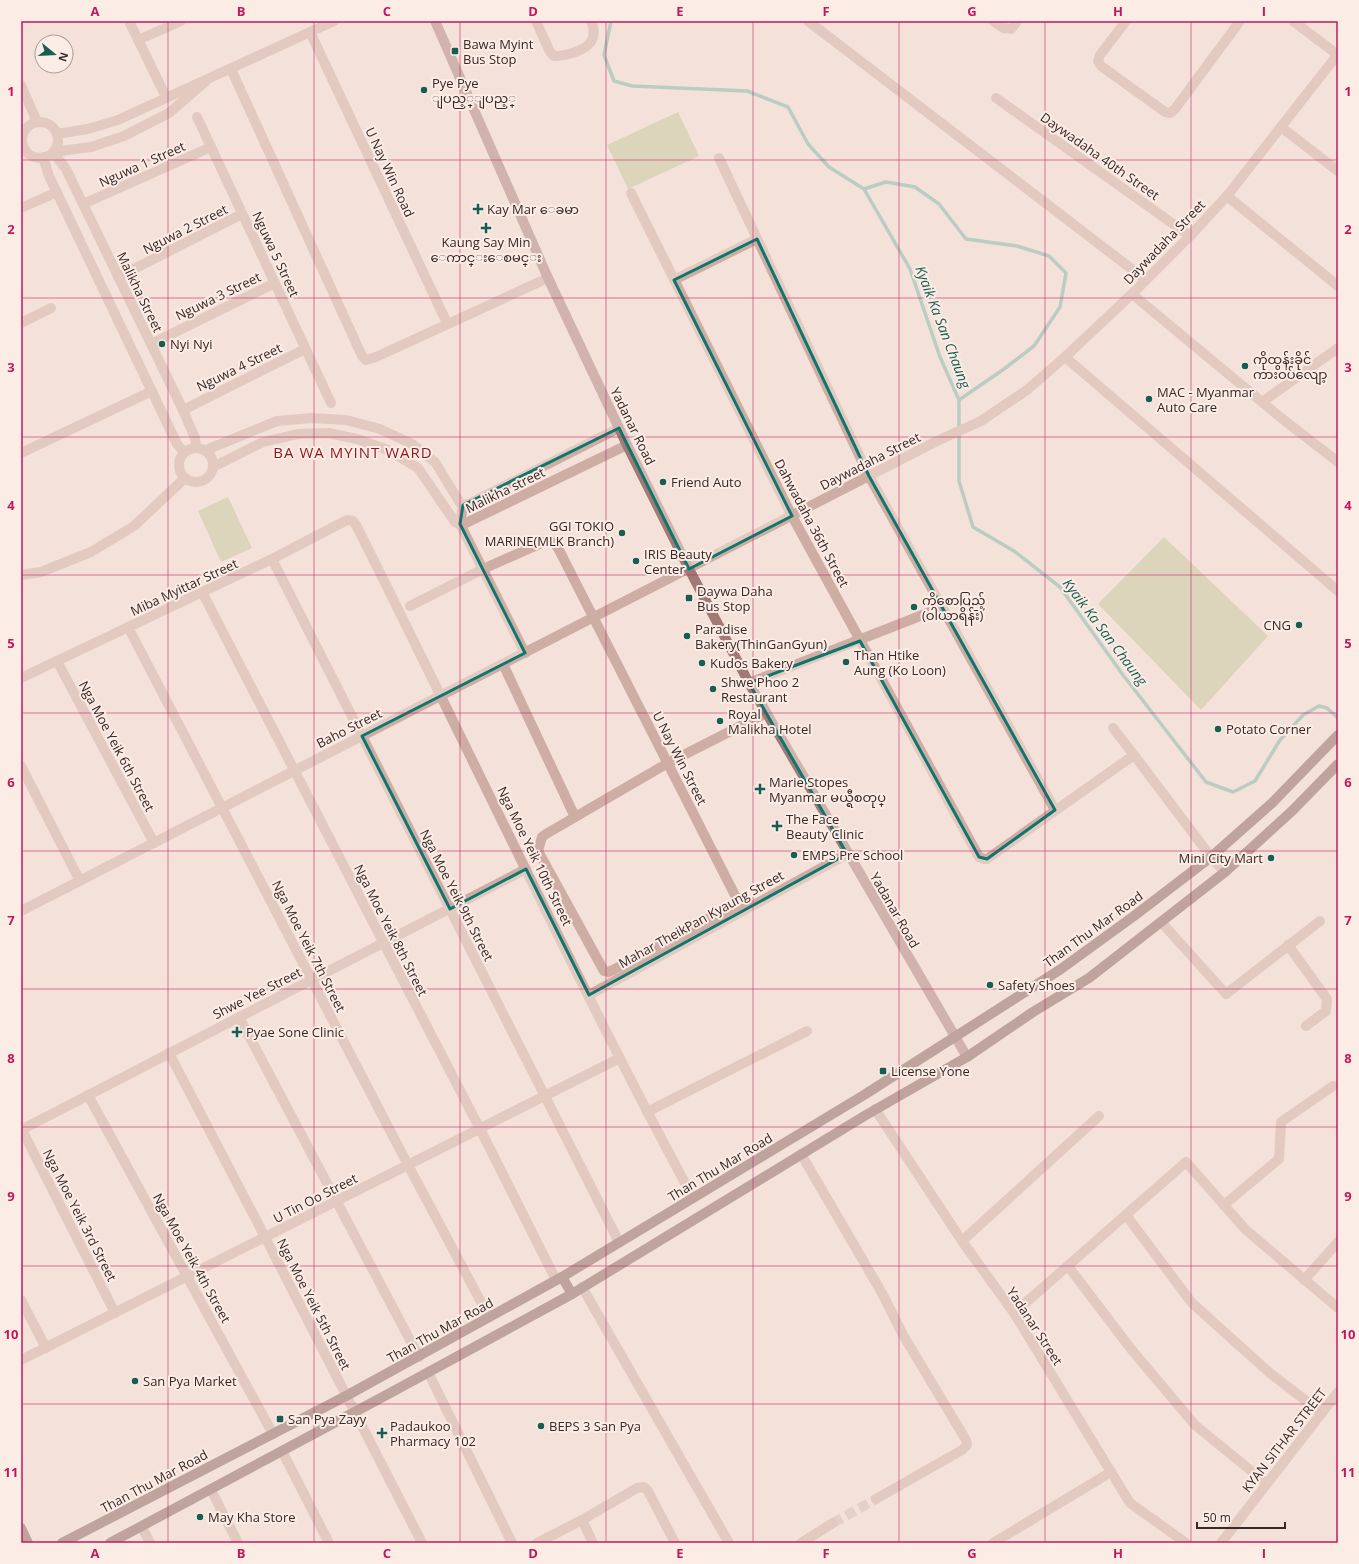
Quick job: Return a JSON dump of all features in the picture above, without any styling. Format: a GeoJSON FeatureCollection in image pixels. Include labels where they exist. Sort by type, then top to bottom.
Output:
{"type":"FeatureCollection","features":[{"type":"Feature","properties":{"kind":"main road","name":"Yadanar Road"},"geometry":{"type":"LineString","coordinates":[[435,21],[548,278],[627,445],[689,569],[748,683],[966,1057]]}},
{"type":"Feature","properties":{"kind":"main road","name":"Than Thu Mar Road"},"geometry":{"type":"LineString","coordinates":[[62,1543],[346,1396],[419,1357],[559,1278],[857,1099],[1061,970],[1211,857],[1272,803],[1338,735]]}},
{"type":"Feature","properties":{"kind":"main road"},"geometry":{"type":"LineString","coordinates":[[110,1543],[211,1490],[572,1294],[875,1109],[966,1057],[1033,1012],[1089,978],[1162,923],[1225,872],[1292,811],[1338,764]]}},
{"type":"Feature","properties":{"kind":"main road"},"geometry":{"type":"LineString","coordinates":[[559,1278],[572,1294]]}},
{"type":"Feature","properties":{"kind":"main road"},"geometry":{"type":"LineString","coordinates":[[21,1528],[28,1543]]}},
{"type":"Feature","properties":{"kind":"street"},"geometry":{"type":"LineString","coordinates":[[129,21],[166,97]]}},
{"type":"Feature","properties":{"kind":"street"},"geometry":{"type":"LineString","coordinates":[[138,40],[182,21]]}},
{"type":"Feature","properties":{"kind":"street"},"geometry":{"type":"LineString","coordinates":[[57,134],[88,129],[118,120],[166,97],[205,82],[334,21]]}},
{"type":"Feature","properties":{"kind":"street"},"geometry":{"type":"LineString","coordinates":[[536,21],[550,52],[554,56],[576,51],[588,45],[594,37],[591,21]]}},
{"type":"Feature","properties":{"kind":"street"},"geometry":{"type":"LineString","coordinates":[[808,21],[1146,280]]}},
{"type":"Feature","properties":{"kind":"street"},"geometry":{"type":"LineString","coordinates":[[993,21],[1003,28],[1011,29],[1017,21]]}},
{"type":"Feature","properties":{"kind":"street"},"geometry":{"type":"LineString","coordinates":[[1126,21],[1100,55],[1098,61],[1108,71],[1165,112],[1170,114],[1240,21]]}},
{"type":"Feature","properties":{"kind":"street"},"geometry":{"type":"LineString","coordinates":[[1293,21],[1338,55]]}},
{"type":"Feature","properties":{"kind":"street","name":"U Nay Win Road"},"geometry":{"type":"LineString","coordinates":[[310,32],[447,323]]}},
{"type":"Feature","properties":{"kind":"street","name":"Daywadaha Street"},"geometry":{"type":"LineString","coordinates":[[689,569],[935,442],[981,421],[1027,390],[1065,357],[1132,294],[1190,236],[1226,196],[1338,55]]}},
{"type":"Feature","properties":{"kind":"street"},"geometry":{"type":"LineString","coordinates":[[231,70],[362,356],[366,360],[376,357],[447,323],[548,278]]}},
{"type":"Feature","properties":{"kind":"street"},"geometry":{"type":"LineString","coordinates":[[53,152],[58,143],[57,134],[55,130],[47,123],[37,122],[23,130],[22,146],[31,155],[43,157],[53,152],[91,147],[124,136],[169,113],[205,82]]}},
{"type":"Feature","properties":{"kind":"street"},"geometry":{"type":"LineString","coordinates":[[21,85],[37,122]]}},
{"type":"Feature","properties":{"kind":"street","name":"Daywadaha 40th Street"},"geometry":{"type":"LineString","coordinates":[[996,98],[1190,236]]}},
{"type":"Feature","properties":{"kind":"street","name":"Nguwa 5 Street"},"geometry":{"type":"LineString","coordinates":[[197,117],[331,403]]}},
{"type":"Feature","properties":{"kind":"street"},"geometry":{"type":"LineString","coordinates":[[1281,127],[1338,171]]}},
{"type":"Feature","properties":{"kind":"street","name":"Nguwa 1 Street"},"geometry":{"type":"LineString","coordinates":[[83,204],[212,147]]}},
{"type":"Feature","properties":{"kind":"street","name":"Malikha Street"},"geometry":{"type":"LineString","coordinates":[[53,152],[66,169],[201,449]]}},
{"type":"Feature","properties":{"kind":"street"},"geometry":{"type":"LineString","coordinates":[[43,157],[49,176],[177,444],[184,452]]}},
{"type":"Feature","properties":{"kind":"street"},"geometry":{"type":"LineString","coordinates":[[719,158],[869,476],[1055,810],[1134,755]]}},
{"type":"Feature","properties":{"kind":"street"},"geometry":{"type":"LineString","coordinates":[[21,208],[57,192]]}},
{"type":"Feature","properties":{"kind":"street","name":"Dahwadaha 36th Street"},"geometry":{"type":"LineString","coordinates":[[631,193],[792,516],[981,859],[987,859],[1055,810]]}},
{"type":"Feature","properties":{"kind":"street"},"geometry":{"type":"LineString","coordinates":[[1226,196],[1338,286]]}},
{"type":"Feature","properties":{"kind":"street","name":"Nguwa 2 Street"},"geometry":{"type":"LineString","coordinates":[[118,277],[242,214]]}},
{"type":"Feature","properties":{"kind":"street"},"geometry":{"type":"LineString","coordinates":[[674,280],[757,239]]}},
{"type":"Feature","properties":{"kind":"street","name":"Nguwa 3 Street"},"geometry":{"type":"LineString","coordinates":[[151,344],[275,283]]}},
{"type":"Feature","properties":{"kind":"street"},"geometry":{"type":"LineString","coordinates":[[1132,294],[1262,402],[1338,462]]}},
{"type":"Feature","properties":{"kind":"street"},"geometry":{"type":"LineString","coordinates":[[21,322],[51,308]]}},
{"type":"Feature","properties":{"kind":"street"},"geometry":{"type":"LineString","coordinates":[[1262,402],[1338,348]]}},
{"type":"Feature","properties":{"kind":"street","name":"Nguwa 4 Street"},"geometry":{"type":"LineString","coordinates":[[183,410],[306,349]]}},
{"type":"Feature","properties":{"kind":"street"},"geometry":{"type":"LineString","coordinates":[[1065,357],[1338,590]]}},
{"type":"Feature","properties":{"kind":"street"},"geometry":{"type":"LineString","coordinates":[[21,453],[152,390]]}},
{"type":"Feature","properties":{"kind":"street","name":"Malikha street"},"geometry":{"type":"LineString","coordinates":[[201,449],[277,421],[311,418],[346,420],[380,429],[412,444],[435,462],[460,503],[463,505],[469,504],[619,428]]}},
{"type":"Feature","properties":{"kind":"street","name":"Malikha street"},"geometry":{"type":"LineString","coordinates":[[213,467],[263,442],[298,434],[329,433],[357,439],[388,450],[418,468],[456,522],[460,524],[466,523],[627,445]]}},
{"type":"Feature","properties":{"kind":"street"},"geometry":{"type":"LineString","coordinates":[[190,448],[201,449],[212,461],[213,467],[204,480],[194,482],[185,478],[181,474],[179,468],[181,456],[190,448]]}},
{"type":"Feature","properties":{"kind":"street"},"geometry":{"type":"LineString","coordinates":[[21,575],[41,572],[91,552],[134,526],[185,478]]}},
{"type":"Feature","properties":{"kind":"street"},"geometry":{"type":"LineString","coordinates":[[463,505],[460,524],[525,653]]}},
{"type":"Feature","properties":{"kind":"street","name":"Miba Myittar Street"},"geometry":{"type":"LineString","coordinates":[[21,678],[272,559],[348,520],[353,521],[356,525]]}},
{"type":"Feature","properties":{"kind":"street","name":"Nga Moe Yeik 10th Street"},"geometry":{"type":"LineString","coordinates":[[356,525],[647,1112],[693,1198]]}},
{"type":"Feature","properties":{"kind":"street","name":"U Nay Win Street"},"geometry":{"type":"LineString","coordinates":[[483,569],[544,542],[550,541],[558,548],[741,906]]}},
{"type":"Feature","properties":{"kind":"street","name":"Nga Moe Yeik 9th Street"},"geometry":{"type":"LineString","coordinates":[[272,559],[619,1242]]}},
{"type":"Feature","properties":{"kind":"street"},"geometry":{"type":"LineString","coordinates":[[410,606],[483,569]]}},
{"type":"Feature","properties":{"kind":"street","name":"Baho Street"},"geometry":{"type":"LineString","coordinates":[[21,911],[689,569]]}},
{"type":"Feature","properties":{"kind":"street","name":"Nga Moe Yeik 8th Street"},"geometry":{"type":"LineString","coordinates":[[202,592],[383,943],[559,1278]]}},
{"type":"Feature","properties":{"kind":"street"},"geometry":{"type":"LineString","coordinates":[[748,683],[943,607]]}},
{"type":"Feature","properties":{"kind":"street","name":"Nga Moe Yeik 7th Street"},"geometry":{"type":"LineString","coordinates":[[128,627],[408,1165],[489,1317]]}},
{"type":"Feature","properties":{"kind":"street","name":"Nga Moe Yeik 6th Street"},"geometry":{"type":"LineString","coordinates":[[57,661],[154,843]]}},
{"type":"Feature","properties":{"kind":"street"},"geometry":{"type":"LineString","coordinates":[[503,664],[575,817]]}},
{"type":"Feature","properties":{"kind":"street"},"geometry":{"type":"LineString","coordinates":[[741,906],[614,970],[608,972],[604,971],[538,851],[542,837],[546,834],[668,763],[766,713]]}},
{"type":"Feature","properties":{"kind":"street"},"geometry":{"type":"LineString","coordinates":[[1113,728],[1211,857],[1225,872]]}},
{"type":"Feature","properties":{"kind":"street"},"geometry":{"type":"LineString","coordinates":[[21,766],[80,881]]}},
{"type":"Feature","properties":{"kind":"street","name":"Mahar TheikPan Kyaung Street"},"geometry":{"type":"LineString","coordinates":[[589,995],[741,906],[847,854]]}},
{"type":"Feature","properties":{"kind":"street","name":"Shwe Yee Street"},"geometry":{"type":"LineString","coordinates":[[21,1129],[526,869]]}},
{"type":"Feature","properties":{"kind":"street"},"geometry":{"type":"LineString","coordinates":[[1162,923],[1226,994],[1320,921]]}},
{"type":"Feature","properties":{"kind":"street"},"geometry":{"type":"LineString","coordinates":[[1288,945],[1327,1000],[1326,1011],[1306,1026]]}},
{"type":"Feature","properties":{"kind":"street"},"geometry":{"type":"LineString","coordinates":[[239,1017],[419,1357]]}},
{"type":"Feature","properties":{"kind":"street"},"geometry":{"type":"LineString","coordinates":[[647,1112],[807,1031]]}},
{"type":"Feature","properties":{"kind":"street","name":"Nga Moe Yeik 5th Street"},"geometry":{"type":"LineString","coordinates":[[169,1053],[422,1543]]}},
{"type":"Feature","properties":{"kind":"street","name":"U Tin Oo Street"},"geometry":{"type":"LineString","coordinates":[[21,1360],[620,1058]]}},
{"type":"Feature","properties":{"kind":"street"},"geometry":{"type":"LineString","coordinates":[[1224,1205],[1279,1159],[1281,1122],[1333,1086]]}},
{"type":"Feature","properties":{"kind":"street","name":"Nga Moe Yeik 4th Street"},"geometry":{"type":"LineString","coordinates":[[88,1095],[273,1434]]}},
{"type":"Feature","properties":{"kind":"street","name":"Yadanar Street"},"geometry":{"type":"LineString","coordinates":[[875,1109],[962,1241],[1014,1313],[1130,1503],[1186,1543]]}},
{"type":"Feature","properties":{"kind":"street"},"geometry":{"type":"LineString","coordinates":[[962,1241],[1099,1116]]}},
{"type":"Feature","properties":{"kind":"street","name":"Nga Moe Yeik 3rd Street"},"geometry":{"type":"LineString","coordinates":[[21,1129],[116,1313]]}},
{"type":"Feature","properties":{"kind":"street"},"geometry":{"type":"LineString","coordinates":[[801,1154],[882,1294],[903,1335],[935,1386],[966,1440],[966,1445],[962,1450],[876,1499]]}},
{"type":"Feature","properties":{"kind":"street"},"geometry":{"type":"LineString","coordinates":[[1014,1313],[1186,1162],[1246,1230],[1338,1308]]}},
{"type":"Feature","properties":{"kind":"street"},"geometry":{"type":"LineString","coordinates":[[1126,1215],[1192,1303],[1271,1374],[1322,1412]]}},
{"type":"Feature","properties":{"kind":"street"},"geometry":{"type":"LineString","coordinates":[[1304,1280],[1338,1242]]}},
{"type":"Feature","properties":{"kind":"street"},"geometry":{"type":"LineString","coordinates":[[1068,1266],[1131,1349],[1195,1425],[1266,1483]]}},
{"type":"Feature","properties":{"kind":"street"},"geometry":{"type":"LineString","coordinates":[[582,1287],[729,1543]]}},
{"type":"Feature","properties":{"kind":"street"},"geometry":{"type":"LineString","coordinates":[[21,1300],[46,1348]]}},
{"type":"Feature","properties":{"kind":"street"},"geometry":{"type":"LineString","coordinates":[[428,1372],[512,1543]]}},
{"type":"Feature","properties":{"kind":"street","name":"KYAN SITHAR STREET"},"geometry":{"type":"LineString","coordinates":[[1221,1543],[1338,1392]]}},
{"type":"Feature","properties":{"kind":"street"},"geometry":{"type":"LineString","coordinates":[[282,1451],[329,1543]]}},
{"type":"Feature","properties":{"kind":"street"},"geometry":{"type":"LineString","coordinates":[[993,1543],[1111,1472]]}},
{"type":"Feature","properties":{"kind":"street"},"geometry":{"type":"LineString","coordinates":[[537,1543],[582,1520],[637,1488],[644,1487],[648,1491],[675,1543]]}},
{"type":"Feature","properties":{"kind":"street"},"geometry":{"type":"LineString","coordinates":[[211,1490],[238,1543]]}},
{"type":"Feature","properties":{"kind":"street"},"geometry":{"type":"LineString","coordinates":[[582,1520],[593,1543]]}},
{"type":"Feature","properties":{"kind":"street"},"geometry":{"type":"LineString","coordinates":[[801,1543],[833,1523]]}},
{"type":"Feature","properties":{"kind":"street"},"geometry":{"type":"LineString","coordinates":[[142,1527],[150,1543]]}},
{"type":"Feature","properties":{"kind":"highlighted area"},"geometry":{"type":"Polygon","coordinates":[[[757,239],[869,476],[1055,810],[987,859],[979,857],[860,641],[749,683],[847,854],[589,995],[526,869],[450,909],[362,736],[525,653],[460,524],[463,505],[619,428],[689,569],[792,516],[674,280],[757,239]]]}},
{"type":"Feature","properties":{"kind":"green space"},"geometry":{"type":"Polygon","coordinates":[[[678,112],[699,156],[628,189],[607,145],[678,112]]]}},
{"type":"Feature","properties":{"kind":"green space"},"geometry":{"type":"Polygon","coordinates":[[[228,497],[252,548],[221,562],[198,511],[228,497]]]}},
{"type":"Feature","properties":{"kind":"green space"},"geometry":{"type":"Polygon","coordinates":[[[1164,537],[1268,636],[1201,710],[1098,604],[1164,537]]]}},
{"type":"Feature","properties":{"kind":"waterway","name":"Kyaik Ka San Chaung"},"geometry":{"type":"LineString","coordinates":[[611,21],[604,55],[614,81],[632,86],[747,91],[788,107],[808,144],[829,167],[864,189],[910,269],[940,357],[959,400],[959,481],[973,527],[1014,551],[1060,587],[1123,675],[1206,782],[1233,792],[1255,781],[1280,740],[1303,715],[1319,706],[1327,708],[1338,718]]}},
{"type":"Feature","properties":{"kind":"waterway"},"geometry":{"type":"LineString","coordinates":[[864,189],[886,182],[915,187],[939,204],[966,239],[1017,246],[1049,256],[1066,273],[1060,307],[1034,346],[959,400]]}},
{"type":"Feature","properties":{"kind":"tunnel"},"geometry":{"type":"LineString","coordinates":[[833,1523],[876,1499]]}},
{"type":"Feature","properties":{"kind":"place","name":"Bawa Myint Bus Stop"},"geometry":{"type":"Point","coordinates":[455,51]}},
{"type":"Feature","properties":{"kind":"place","name":"Pye Pye ျပည့္ျပည့္"},"geometry":{"type":"Point","coordinates":[424,90]}},
{"type":"Feature","properties":{"kind":"place","name":"Kay Mar ေခမာ"},"geometry":{"type":"Point","coordinates":[478,209]}},
{"type":"Feature","properties":{"kind":"place","name":"Kaung Say Min ေကာင္းေစမင္း"},"geometry":{"type":"Point","coordinates":[486,228]}},
{"type":"Feature","properties":{"kind":"place","name":"Nyi Nyi"},"geometry":{"type":"Point","coordinates":[162,344]}},
{"type":"Feature","properties":{"kind":"place","name":"ကိုထွန်းခိုင် ကားဝပ်လျော့"},"geometry":{"type":"Point","coordinates":[1245,366]}},
{"type":"Feature","properties":{"kind":"place","name":"MAC - Myanmar Auto Care"},"geometry":{"type":"Point","coordinates":[1149,399]}},
{"type":"Feature","properties":{"kind":"place","name":"Friend Auto"},"geometry":{"type":"Point","coordinates":[663,482]}},
{"type":"Feature","properties":{"kind":"place","name":"GGI TOKIO MARINE(MLK Branch)"},"geometry":{"type":"Point","coordinates":[622,533]}},
{"type":"Feature","properties":{"kind":"place","name":"IRIS Beauty Center"},"geometry":{"type":"Point","coordinates":[636,561]}},
{"type":"Feature","properties":{"kind":"place","name":"Daywa Daha Bus Stop"},"geometry":{"type":"Point","coordinates":[689,598]}},
{"type":"Feature","properties":{"kind":"place","name":"ကိုစောပြည့် (ဝါယာရိန်း)"},"geometry":{"type":"Point","coordinates":[914,607]}},
{"type":"Feature","properties":{"kind":"place","name":"CNG"},"geometry":{"type":"Point","coordinates":[1299,625]}},
{"type":"Feature","properties":{"kind":"place","name":"Paradise Bakery(ThinGanGyun)"},"geometry":{"type":"Point","coordinates":[687,636]}},
{"type":"Feature","properties":{"kind":"place","name":"Than Htike Aung (Ko Loon)"},"geometry":{"type":"Point","coordinates":[846,662]}},
{"type":"Feature","properties":{"kind":"place","name":"Kudos Bakery"},"geometry":{"type":"Point","coordinates":[702,663]}},
{"type":"Feature","properties":{"kind":"place","name":"Shwe Phoo 2 Restaurant"},"geometry":{"type":"Point","coordinates":[713,689]}},
{"type":"Feature","properties":{"kind":"place","name":"Royal Malikha Hotel"},"geometry":{"type":"Point","coordinates":[720,721]}},
{"type":"Feature","properties":{"kind":"place","name":"Potato Corner"},"geometry":{"type":"Point","coordinates":[1218,729]}},
{"type":"Feature","properties":{"kind":"place","name":"Marie Stopes Myanmar မယ္ရီစတုပ္"},"geometry":{"type":"Point","coordinates":[760,789]}},
{"type":"Feature","properties":{"kind":"place","name":"The Face Beauty Clinic"},"geometry":{"type":"Point","coordinates":[777,826]}},
{"type":"Feature","properties":{"kind":"place","name":"EMPS Pre School"},"geometry":{"type":"Point","coordinates":[794,855]}},
{"type":"Feature","properties":{"kind":"place","name":"Mini City Mart"},"geometry":{"type":"Point","coordinates":[1271,858]}},
{"type":"Feature","properties":{"kind":"place","name":"Safety Shoes"},"geometry":{"type":"Point","coordinates":[990,985]}},
{"type":"Feature","properties":{"kind":"place","name":"Pyae Sone Clinic"},"geometry":{"type":"Point","coordinates":[237,1032]}},
{"type":"Feature","properties":{"kind":"place","name":"License Yone"},"geometry":{"type":"Point","coordinates":[883,1071]}},
{"type":"Feature","properties":{"kind":"place","name":"San Pya Market"},"geometry":{"type":"Point","coordinates":[135,1381]}},
{"type":"Feature","properties":{"kind":"place","name":"San Pya Zayy"},"geometry":{"type":"Point","coordinates":[280,1419]}},
{"type":"Feature","properties":{"kind":"place","name":"BEPS 3 San Pya"},"geometry":{"type":"Point","coordinates":[541,1426]}},
{"type":"Feature","properties":{"kind":"place","name":"Padaukoo Pharmacy 102"},"geometry":{"type":"Point","coordinates":[382,1433]}},
{"type":"Feature","properties":{"kind":"place","name":"May Kha Store"},"geometry":{"type":"Point","coordinates":[200,1517]}},
{"type":"Feature","properties":{"kind":"district","name":"BA WA MYINT WARD"},"geometry":{"type":"Point","coordinates":[353,453]}}]}
